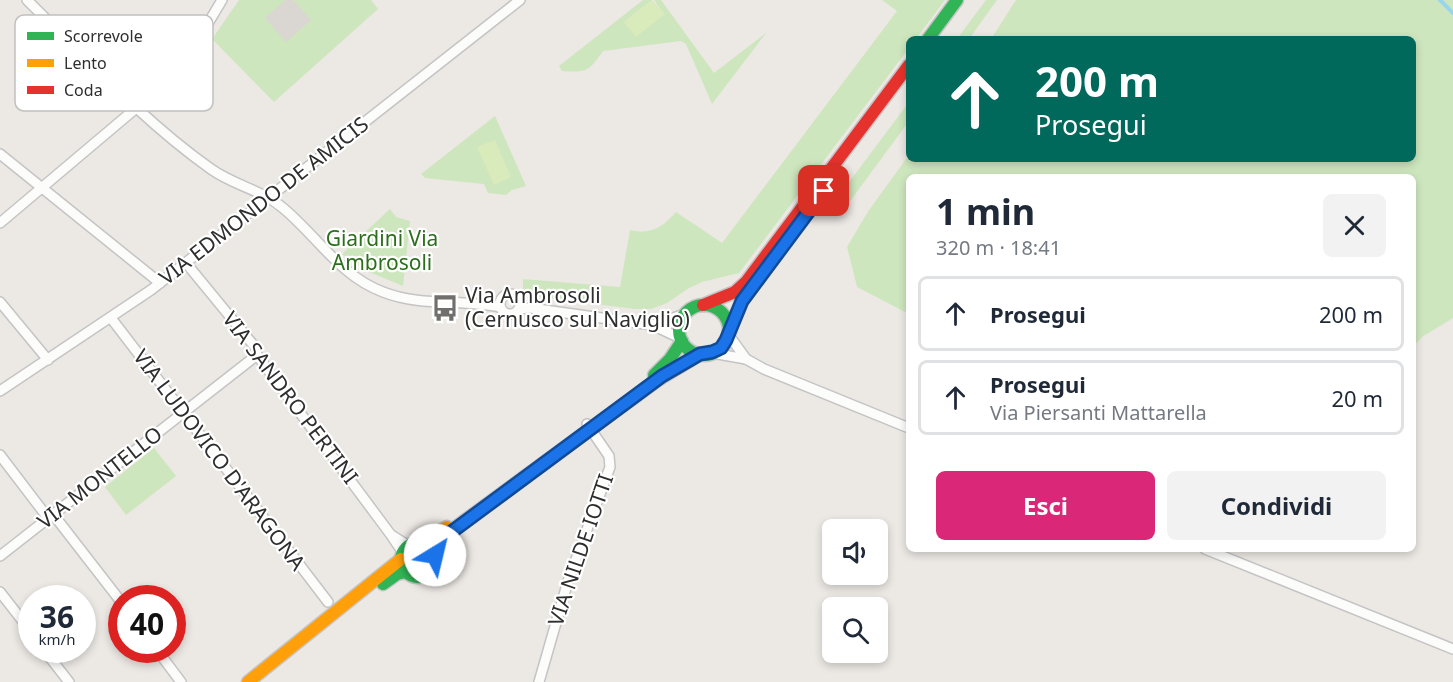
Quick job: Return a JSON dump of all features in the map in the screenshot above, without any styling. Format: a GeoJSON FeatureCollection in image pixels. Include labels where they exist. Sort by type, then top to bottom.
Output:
{"type":"FeatureCollection","features":[{"type":"Feature","properties":{"kind":"street"},"geometry":{"type":"LineString","coordinates":[[27,0],[42,15]]}},
{"type":"Feature","properties":{"kind":"street"},"geometry":{"type":"LineString","coordinates":[[213,15],[222,0]]}},
{"type":"Feature","properties":{"kind":"street","name":"VIA EDMONDO DE AMICIS"},"geometry":{"type":"LineString","coordinates":[[0,391],[160,283],[520,0]]}},
{"type":"Feature","properties":{"kind":"street"},"geometry":{"type":"LineString","coordinates":[[930,36],[957,0]]}},
{"type":"Feature","properties":{"kind":"street"},"geometry":{"type":"LineString","coordinates":[[940,36],[967,0]]}},
{"type":"Feature","properties":{"kind":"street"},"geometry":{"type":"LineString","coordinates":[[652,325],[685,314],[692,308],[735,292],[746,282],[906,68]]}},
{"type":"Feature","properties":{"kind":"street"},"geometry":{"type":"LineString","coordinates":[[248,682],[409,550],[449,525],[662,376],[724,344],[747,293],[906,82]]}},
{"type":"Feature","properties":{"kind":"street"},"geometry":{"type":"LineString","coordinates":[[0,224],[131,111]]}},
{"type":"Feature","properties":{"kind":"street"},"geometry":{"type":"LineString","coordinates":[[140,111],[177,144],[212,170],[269,198],[288,213],[341,266],[375,289],[414,301],[488,305],[500,303],[505,295],[510,294],[516,296],[520,305],[530,308],[652,325],[681,339]]}},
{"type":"Feature","properties":{"kind":"street"},"geometry":{"type":"LineString","coordinates":[[0,154],[160,283]]}},
{"type":"Feature","properties":{"kind":"street","name":"VIA SANDRO PERTINI"},"geometry":{"type":"LineString","coordinates":[[186,263],[255,347],[257,355],[391,534],[409,550]]}},
{"type":"Feature","properties":{"kind":"street"},"geometry":{"type":"LineString","coordinates":[[0,302],[48,360]]}},
{"type":"Feature","properties":{"kind":"street"},"geometry":{"type":"LineString","coordinates":[[500,303],[503,312],[508,315],[514,314],[520,305]]}},
{"type":"Feature","properties":{"kind":"street"},"geometry":{"type":"LineString","coordinates":[[703,305],[711,306],[721,312],[727,322],[728,332],[746,359]]}},
{"type":"Feature","properties":{"kind":"street"},"geometry":{"type":"LineString","coordinates":[[685,314],[679,326],[681,339],[689,350],[746,359],[764,369],[906,427]]}},
{"type":"Feature","properties":{"kind":"street","name":"VIA LUDOVICO D'ARAGONA"},"geometry":{"type":"LineString","coordinates":[[111,318],[328,602]]}},
{"type":"Feature","properties":{"kind":"street"},"geometry":{"type":"LineString","coordinates":[[409,550],[402,566],[406,572],[417,577],[429,574],[433,568],[437,546],[446,536],[658,371],[676,352],[681,339]]}},
{"type":"Feature","properties":{"kind":"street","name":"VIA MONTELLO"},"geometry":{"type":"LineString","coordinates":[[0,556],[257,355]]}},
{"type":"Feature","properties":{"kind":"street","name":"VIA NILDE IOTTI"},"geometry":{"type":"LineString","coordinates":[[539,682],[568,581],[609,472],[609,456],[588,426]]}},
{"type":"Feature","properties":{"kind":"street"},"geometry":{"type":"LineString","coordinates":[[0,455],[108,586]]}},
{"type":"Feature","properties":{"kind":"street"},"geometry":{"type":"LineString","coordinates":[[409,550],[428,546],[435,555]]}},
{"type":"Feature","properties":{"kind":"street"},"geometry":{"type":"LineString","coordinates":[[1212,552],[1453,649]]}},
{"type":"Feature","properties":{"kind":"street"},"geometry":{"type":"LineString","coordinates":[[260,682],[387,580],[406,572]]}},
{"type":"Feature","properties":{"kind":"street"},"geometry":{"type":"LineString","coordinates":[[0,592],[18,615]]}},
{"type":"Feature","properties":{"kind":"street"},"geometry":{"type":"LineString","coordinates":[[54,663],[69,682]]}},
{"type":"Feature","properties":{"kind":"street"},"geometry":{"type":"LineString","coordinates":[[167,663],[182,682]]}},
{"type":"Feature","properties":{"kind":"green space"},"geometry":{"type":"Polygon","coordinates":[[[239,0],[371,0],[378,9],[274,102],[213,38],[239,0]]]}},
{"type":"Feature","properties":{"kind":"green space"},"geometry":{"type":"Polygon","coordinates":[[[643,0],[652,0],[624,22],[636,36],[664,14],[654,0],[661,0],[714,73],[766,33],[712,104],[686,44],[681,41],[603,51],[587,69],[577,72],[562,71],[559,66],[643,0]]]}},
{"type":"Feature","properties":{"kind":"green space"},"geometry":{"type":"Polygon","coordinates":[[[652,0],[665,14],[636,37],[624,22],[652,0]]]}},
{"type":"Feature","properties":{"kind":"green space"},"geometry":{"type":"Polygon","coordinates":[[[882,0],[945,0],[918,36],[906,36],[906,52],[739,273],[702,282],[667,303],[651,309],[540,297],[528,295],[523,291],[523,279],[620,287],[630,230],[644,231],[656,228],[676,212],[722,243],[897,11],[882,0]]]}},
{"type":"Feature","properties":{"kind":"green space"},"geometry":{"type":"Polygon","coordinates":[[[986,0],[997,0],[971,36],[959,36],[986,0]]]}},
{"type":"Feature","properties":{"kind":"green space"},"geometry":{"type":"Polygon","coordinates":[[[1016,0],[1453,0],[1453,318],[1422,337],[1416,344],[1416,174],[906,174],[906,311],[857,287],[847,247],[869,210],[906,159],[906,162],[1416,162],[1416,36],[993,36],[1016,0]]]}},
{"type":"Feature","properties":{"kind":"green space"},"geometry":{"type":"Polygon","coordinates":[[[906,106],[906,125],[845,208],[835,201],[906,106]]]}},
{"type":"Feature","properties":{"kind":"green space"},"geometry":{"type":"Polygon","coordinates":[[[495,116],[526,186],[512,190],[506,195],[488,193],[484,184],[425,178],[421,174],[495,116]]]}},
{"type":"Feature","properties":{"kind":"green space"},"geometry":{"type":"Polygon","coordinates":[[[495,140],[511,177],[494,185],[477,147],[495,140]]]}},
{"type":"Feature","properties":{"kind":"green space","name":"Giardini Via Ambrosoli"},"geometry":{"type":"Polygon","coordinates":[[[390,209],[396,217],[410,221],[403,286],[369,272],[342,254],[390,209]]]}},
{"type":"Feature","properties":{"kind":"green space"},"geometry":{"type":"Polygon","coordinates":[[[154,448],[176,476],[126,515],[105,487],[154,448]]]}},
{"type":"Feature","properties":{"kind":"shaded area"},"geometry":{"type":"Polygon","coordinates":[[[285,0],[293,0],[311,20],[286,42],[265,18],[285,0]]]}},
{"type":"Feature","properties":{"kind":"waterway"},"geometry":{"type":"LineString","coordinates":[[1440,0],[1453,13]]}},
{"type":"Feature","properties":{"kind":"traffic: fast"},"geometry":{"type":"LineString","coordinates":[[930,36],[957,0]]}},
{"type":"Feature","properties":{"kind":"traffic: fast"},"geometry":{"type":"LineString","coordinates":[[704,305],[713,307],[724,316],[729,330],[727,339],[718,350],[704,355],[695,353],[684,344],[679,330],[681,321],[690,310],[704,305]]}},
{"type":"Feature","properties":{"kind":"traffic: fast"},"geometry":{"type":"LineString","coordinates":[[654,375],[670,359],[682,341]]}},
{"type":"Feature","properties":{"kind":"traffic: fast"},"geometry":{"type":"LineString","coordinates":[[418,543],[430,548],[435,560],[430,572],[418,577],[406,572],[401,560],[406,548],[418,543]]}},
{"type":"Feature","properties":{"kind":"traffic: fast"},"geometry":{"type":"LineString","coordinates":[[383,584],[397,574],[406,572]]}},
{"type":"Feature","properties":{"kind":"traffic: slow"},"geometry":{"type":"LineString","coordinates":[[729,331],[742,301],[759,278]]}},
{"type":"Feature","properties":{"kind":"traffic: slow"},"geometry":{"type":"LineString","coordinates":[[435,555],[441,541],[452,530],[659,379],[700,354]]}},
{"type":"Feature","properties":{"kind":"traffic: slow"},"geometry":{"type":"LineString","coordinates":[[421,543],[447,527]]}},
{"type":"Feature","properties":{"kind":"traffic: slow"},"geometry":{"type":"LineString","coordinates":[[248,682],[401,559]]}},
{"type":"Feature","properties":{"kind":"traffic: jam"},"geometry":{"type":"LineString","coordinates":[[703,305],[735,292],[746,282],[906,69]]}},
{"type":"Feature","properties":{"kind":"place","name":"Via Ambrosoli (Cernusco sul Naviglio)"},"geometry":{"type":"Point","coordinates":[445,308]}},
{"type":"Feature","properties":{"kind":"route"},"geometry":{"type":"LineString","coordinates":[[435,555],[437,546],[446,536],[641,391],[700,354],[721,348],[747,293],[824,191]]}}]}
